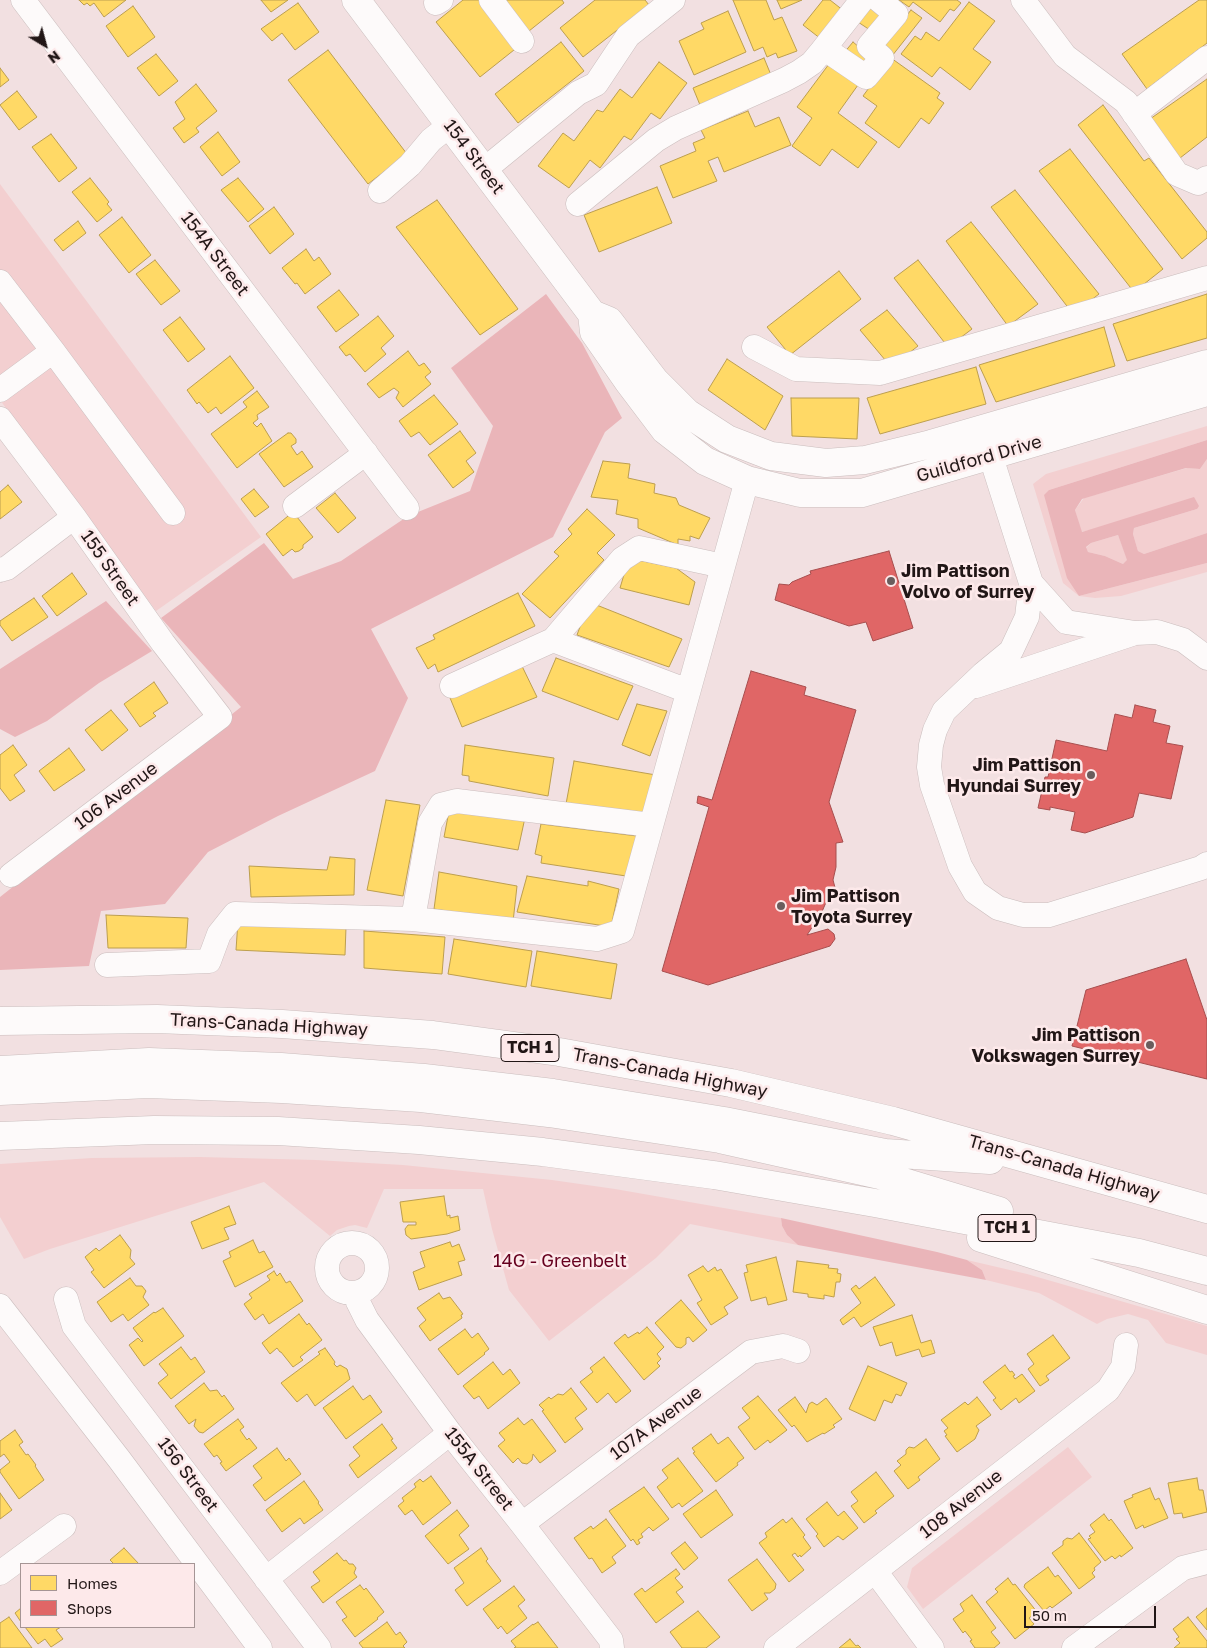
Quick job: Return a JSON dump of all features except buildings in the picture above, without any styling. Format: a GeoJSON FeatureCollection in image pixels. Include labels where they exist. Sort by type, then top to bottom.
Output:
{"type":"FeatureCollection","features":[{"type":"Feature","properties":{"kind":"main road","name":"154 Street"},"geometry":{"type":"LineString","coordinates":[[356,0],[592,314],[594,332],[628,382],[665,430],[705,461],[747,480]]}},
{"type":"Feature","properties":{"kind":"main road","name":"154 Street"},"geometry":{"type":"LineString","coordinates":[[592,314],[609,321],[655,381],[687,413],[727,440],[771,456]]}},
{"type":"Feature","properties":{"kind":"main road","name":"Guildford Drive"},"geometry":{"type":"LineString","coordinates":[[771,456],[826,463],[865,460],[931,444],[1207,364]]}},
{"type":"Feature","properties":{"kind":"main road","name":"Guildford Drive"},"geometry":{"type":"LineString","coordinates":[[747,480],[800,493],[862,493],[1207,392]]}},
{"type":"Feature","properties":{"kind":"main road","name":"Trans-Canada Highway"},"geometry":{"type":"LineString","coordinates":[[0,1021],[157,1019],[282,1024],[433,1035],[549,1050],[731,1083],[893,1121],[1201,1206]]}},
{"type":"Feature","properties":{"kind":"main road"},"geometry":{"type":"LineString","coordinates":[[0,1070],[149,1062],[281,1067],[424,1078],[562,1094],[724,1121],[885,1152],[1049,1164]]}},
{"type":"Feature","properties":{"kind":"main road"},"geometry":{"type":"LineString","coordinates":[[0,1091],[148,1084],[282,1089],[421,1098],[549,1113],[720,1139],[880,1175],[1139,1253]]}},
{"type":"Feature","properties":{"kind":"main road","name":"TCH 1"},"geometry":{"type":"LineString","coordinates":[[0,1136],[173,1130],[278,1132],[419,1140],[543,1152],[704,1174],[875,1203],[1139,1253],[1207,1271]]}},
{"type":"Feature","properties":{"kind":"main road"},"geometry":{"type":"LineString","coordinates":[[875,1203],[1207,1310]]}},
{"type":"Feature","properties":{"kind":"street","name":"154A Street"},"geometry":{"type":"LineString","coordinates":[[23,0],[407,508]]}},
{"type":"Feature","properties":{"kind":"street"},"geometry":{"type":"LineString","coordinates":[[491,0],[522,41]]}},
{"type":"Feature","properties":{"kind":"street"},"geometry":{"type":"LineString","coordinates":[[484,170],[578,93],[596,84],[628,36],[673,0]]}},
{"type":"Feature","properties":{"kind":"street"},"geometry":{"type":"LineString","coordinates":[[578,204],[656,140],[669,132],[784,80],[812,62],[862,0]]}},
{"type":"Feature","properties":{"kind":"street"},"geometry":{"type":"LineString","coordinates":[[825,48],[866,77],[882,58],[869,46],[896,14],[879,0]]}},
{"type":"Feature","properties":{"kind":"street"},"geometry":{"type":"LineString","coordinates":[[1024,0],[1065,56],[1126,102],[1177,174],[1204,187]]}},
{"type":"Feature","properties":{"kind":"street"},"geometry":{"type":"LineString","coordinates":[[1134,114],[1207,58]]}},
{"type":"Feature","properties":{"kind":"street"},"geometry":{"type":"LineString","coordinates":[[380,191],[410,165],[431,140],[450,125]]}},
{"type":"Feature","properties":{"kind":"street"},"geometry":{"type":"LineString","coordinates":[[754,347],[796,369],[880,373],[1207,278]]}},
{"type":"Feature","properties":{"kind":"street"},"geometry":{"type":"LineString","coordinates":[[0,282],[173,513]]}},
{"type":"Feature","properties":{"kind":"street"},"geometry":{"type":"LineString","coordinates":[[0,390],[53,351]]}},
{"type":"Feature","properties":{"kind":"street","name":"155 Street"},"geometry":{"type":"LineString","coordinates":[[0,419],[74,516],[163,644],[220,717]]}},
{"type":"Feature","properties":{"kind":"street"},"geometry":{"type":"LineString","coordinates":[[982,429],[1032,583],[1066,622],[1135,633],[1157,632],[1184,640],[1207,658]]}},
{"type":"Feature","properties":{"kind":"street"},"geometry":{"type":"LineString","coordinates":[[295,506],[366,453]]}},
{"type":"Feature","properties":{"kind":"street"},"geometry":{"type":"LineString","coordinates":[[106,965],[209,961],[219,934],[235,914],[413,919],[597,939],[622,931],[747,480]]}},
{"type":"Feature","properties":{"kind":"street"},"geometry":{"type":"LineString","coordinates":[[0,570],[7,568],[74,516]]}},
{"type":"Feature","properties":{"kind":"street"},"geometry":{"type":"LineString","coordinates":[[452,686],[553,640],[622,559],[639,548],[723,566]]}},
{"type":"Feature","properties":{"kind":"street"},"geometry":{"type":"LineString","coordinates":[[1032,583],[1027,617],[1011,650],[944,711],[933,737],[928,768],[932,785],[960,866],[975,892],[998,908],[1023,914],[1049,916],[1207,864]]}},
{"type":"Feature","properties":{"kind":"street"},"geometry":{"type":"LineString","coordinates":[[970,688],[1135,633]]}},
{"type":"Feature","properties":{"kind":"street"},"geometry":{"type":"LineString","coordinates":[[553,640],[688,691]]}},
{"type":"Feature","properties":{"kind":"street","name":"106 Avenue"},"geometry":{"type":"LineString","coordinates":[[11,875],[220,717]]}},
{"type":"Feature","properties":{"kind":"street"},"geometry":{"type":"LineString","coordinates":[[413,919],[430,823],[441,805],[457,801],[651,825]]}},
{"type":"Feature","properties":{"kind":"street","name":"155A Street"},"geometry":{"type":"LineString","coordinates":[[356,1294],[367,1320],[450,1433],[617,1645]]}},
{"type":"Feature","properties":{"kind":"street","name":"156 Street"},"geometry":{"type":"LineString","coordinates":[[66,1299],[74,1326],[319,1648]]}},
{"type":"Feature","properties":{"kind":"street"},"geometry":{"type":"LineString","coordinates":[[0,1306],[119,1459],[260,1648]]}},
{"type":"Feature","properties":{"kind":"street","name":"108 Avenue"},"geometry":{"type":"LineString","coordinates":[[776,1648],[1108,1390],[1122,1367],[1126,1345]]}},
{"type":"Feature","properties":{"kind":"street","name":"107A Avenue"},"geometry":{"type":"LineString","coordinates":[[522,1524],[751,1352],[784,1346],[798,1351]]}},
{"type":"Feature","properties":{"kind":"street"},"geometry":{"type":"LineString","coordinates":[[266,1579],[450,1433]]}},
{"type":"Feature","properties":{"kind":"street"},"geometry":{"type":"LineString","coordinates":[[0,1573],[64,1526]]}},
{"type":"Feature","properties":{"kind":"street"},"geometry":{"type":"LineString","coordinates":[[1074,1648],[1183,1568],[1207,1562]]}},
{"type":"Feature","properties":{"kind":"street"},"geometry":{"type":"LineString","coordinates":[[875,1572],[932,1648]]}},
{"type":"Feature","properties":{"kind":"green space"},"geometry":{"type":"Polygon","coordinates":[[[0,184],[261,537],[156,611],[0,400],[0,184]]]}},
{"type":"Feature","properties":{"kind":"green space"},"geometry":{"type":"Polygon","coordinates":[[[1207,426],[1207,440],[1049,490],[1079,596],[1063,583],[1033,484],[1046,474],[1207,426]]]}},
{"type":"Feature","properties":{"kind":"green space"},"geometry":{"type":"Polygon","coordinates":[[[1207,459],[1207,533],[1144,554],[1138,551],[1133,534],[1134,528],[1197,509],[1081,532],[1075,510],[1084,498],[1187,468],[1200,469],[1207,459]]]}},
{"type":"Feature","properties":{"kind":"green space"},"geometry":{"type":"Polygon","coordinates":[[[1118,535],[1128,561],[1123,564],[1105,556],[1088,552],[1086,548],[1091,543],[1118,535]]]}},
{"type":"Feature","properties":{"kind":"green space"},"geometry":{"type":"Polygon","coordinates":[[[1207,563],[1207,572],[1121,596],[1095,598],[1079,596],[1207,563]]]}},
{"type":"Feature","properties":{"kind":"green space","name":"14G - Greenbelt"},"geometry":{"type":"Polygon","coordinates":[[[200,1157],[316,1160],[403,1165],[552,1180],[615,1189],[781,1218],[782,1226],[787,1235],[798,1245],[690,1224],[656,1258],[549,1341],[509,1290],[483,1189],[384,1189],[367,1228],[355,1225],[349,1226],[337,1230],[330,1236],[264,1182],[50,1249],[24,1259],[0,1217],[0,1164],[92,1158],[200,1157]]]}},
{"type":"Feature","properties":{"kind":"green space"},"geometry":{"type":"Polygon","coordinates":[[[967,1260],[1027,1274],[1207,1326],[1207,1355],[1166,1343],[1148,1320],[1128,1314],[1107,1319],[1097,1324],[1039,1293],[986,1280],[982,1270],[967,1260]]]}},
{"type":"Feature","properties":{"kind":"green space"},"geometry":{"type":"Polygon","coordinates":[[[1068,1447],[1092,1477],[923,1609],[907,1587],[912,1568],[1068,1447]]]}},
{"type":"Feature","properties":{"kind":"shaded area"},"geometry":{"type":"Polygon","coordinates":[[[546,294],[582,343],[622,418],[605,432],[553,537],[371,629],[408,698],[375,771],[278,816],[208,852],[165,904],[101,911],[89,966],[0,970],[0,897],[241,707],[161,618],[264,543],[293,579],[341,561],[408,516],[470,491],[493,426],[451,368],[546,294]]]}},
{"type":"Feature","properties":{"kind":"shaded area"},"geometry":{"type":"Polygon","coordinates":[[[1207,440],[1207,459],[1200,469],[1186,468],[1082,499],[1075,510],[1082,532],[1194,497],[1199,506],[1197,509],[1134,528],[1133,534],[1138,551],[1144,554],[1207,533],[1207,563],[1079,596],[1067,578],[1044,495],[1049,490],[1207,440]],[[1118,535],[1091,543],[1086,547],[1088,552],[1105,556],[1123,564],[1127,560],[1118,535]]]}},
{"type":"Feature","properties":{"kind":"shaded area"},"geometry":{"type":"Polygon","coordinates":[[[106,601],[152,651],[99,683],[47,721],[15,737],[0,729],[0,669],[106,601]]]}},
{"type":"Feature","properties":{"kind":"shaded area"},"geometry":{"type":"Polygon","coordinates":[[[781,1218],[967,1260],[982,1270],[986,1280],[798,1245],[787,1235],[782,1226],[781,1218]]]}},
{"type":"Feature","properties":{"kind":"place","name":"Jim Pattison Volvo of Surrey"},"geometry":{"type":"Point","coordinates":[891,581]}},
{"type":"Feature","properties":{"kind":"place","name":"Jim Pattison Hyundai Surrey"},"geometry":{"type":"Point","coordinates":[1091,775]}},
{"type":"Feature","properties":{"kind":"place","name":"Jim Pattison Toyota Surrey"},"geometry":{"type":"Point","coordinates":[781,906]}},
{"type":"Feature","properties":{"kind":"place","name":"Jim Pattison Volkswagen Surrey"},"geometry":{"type":"Point","coordinates":[1150,1045]}}]}
